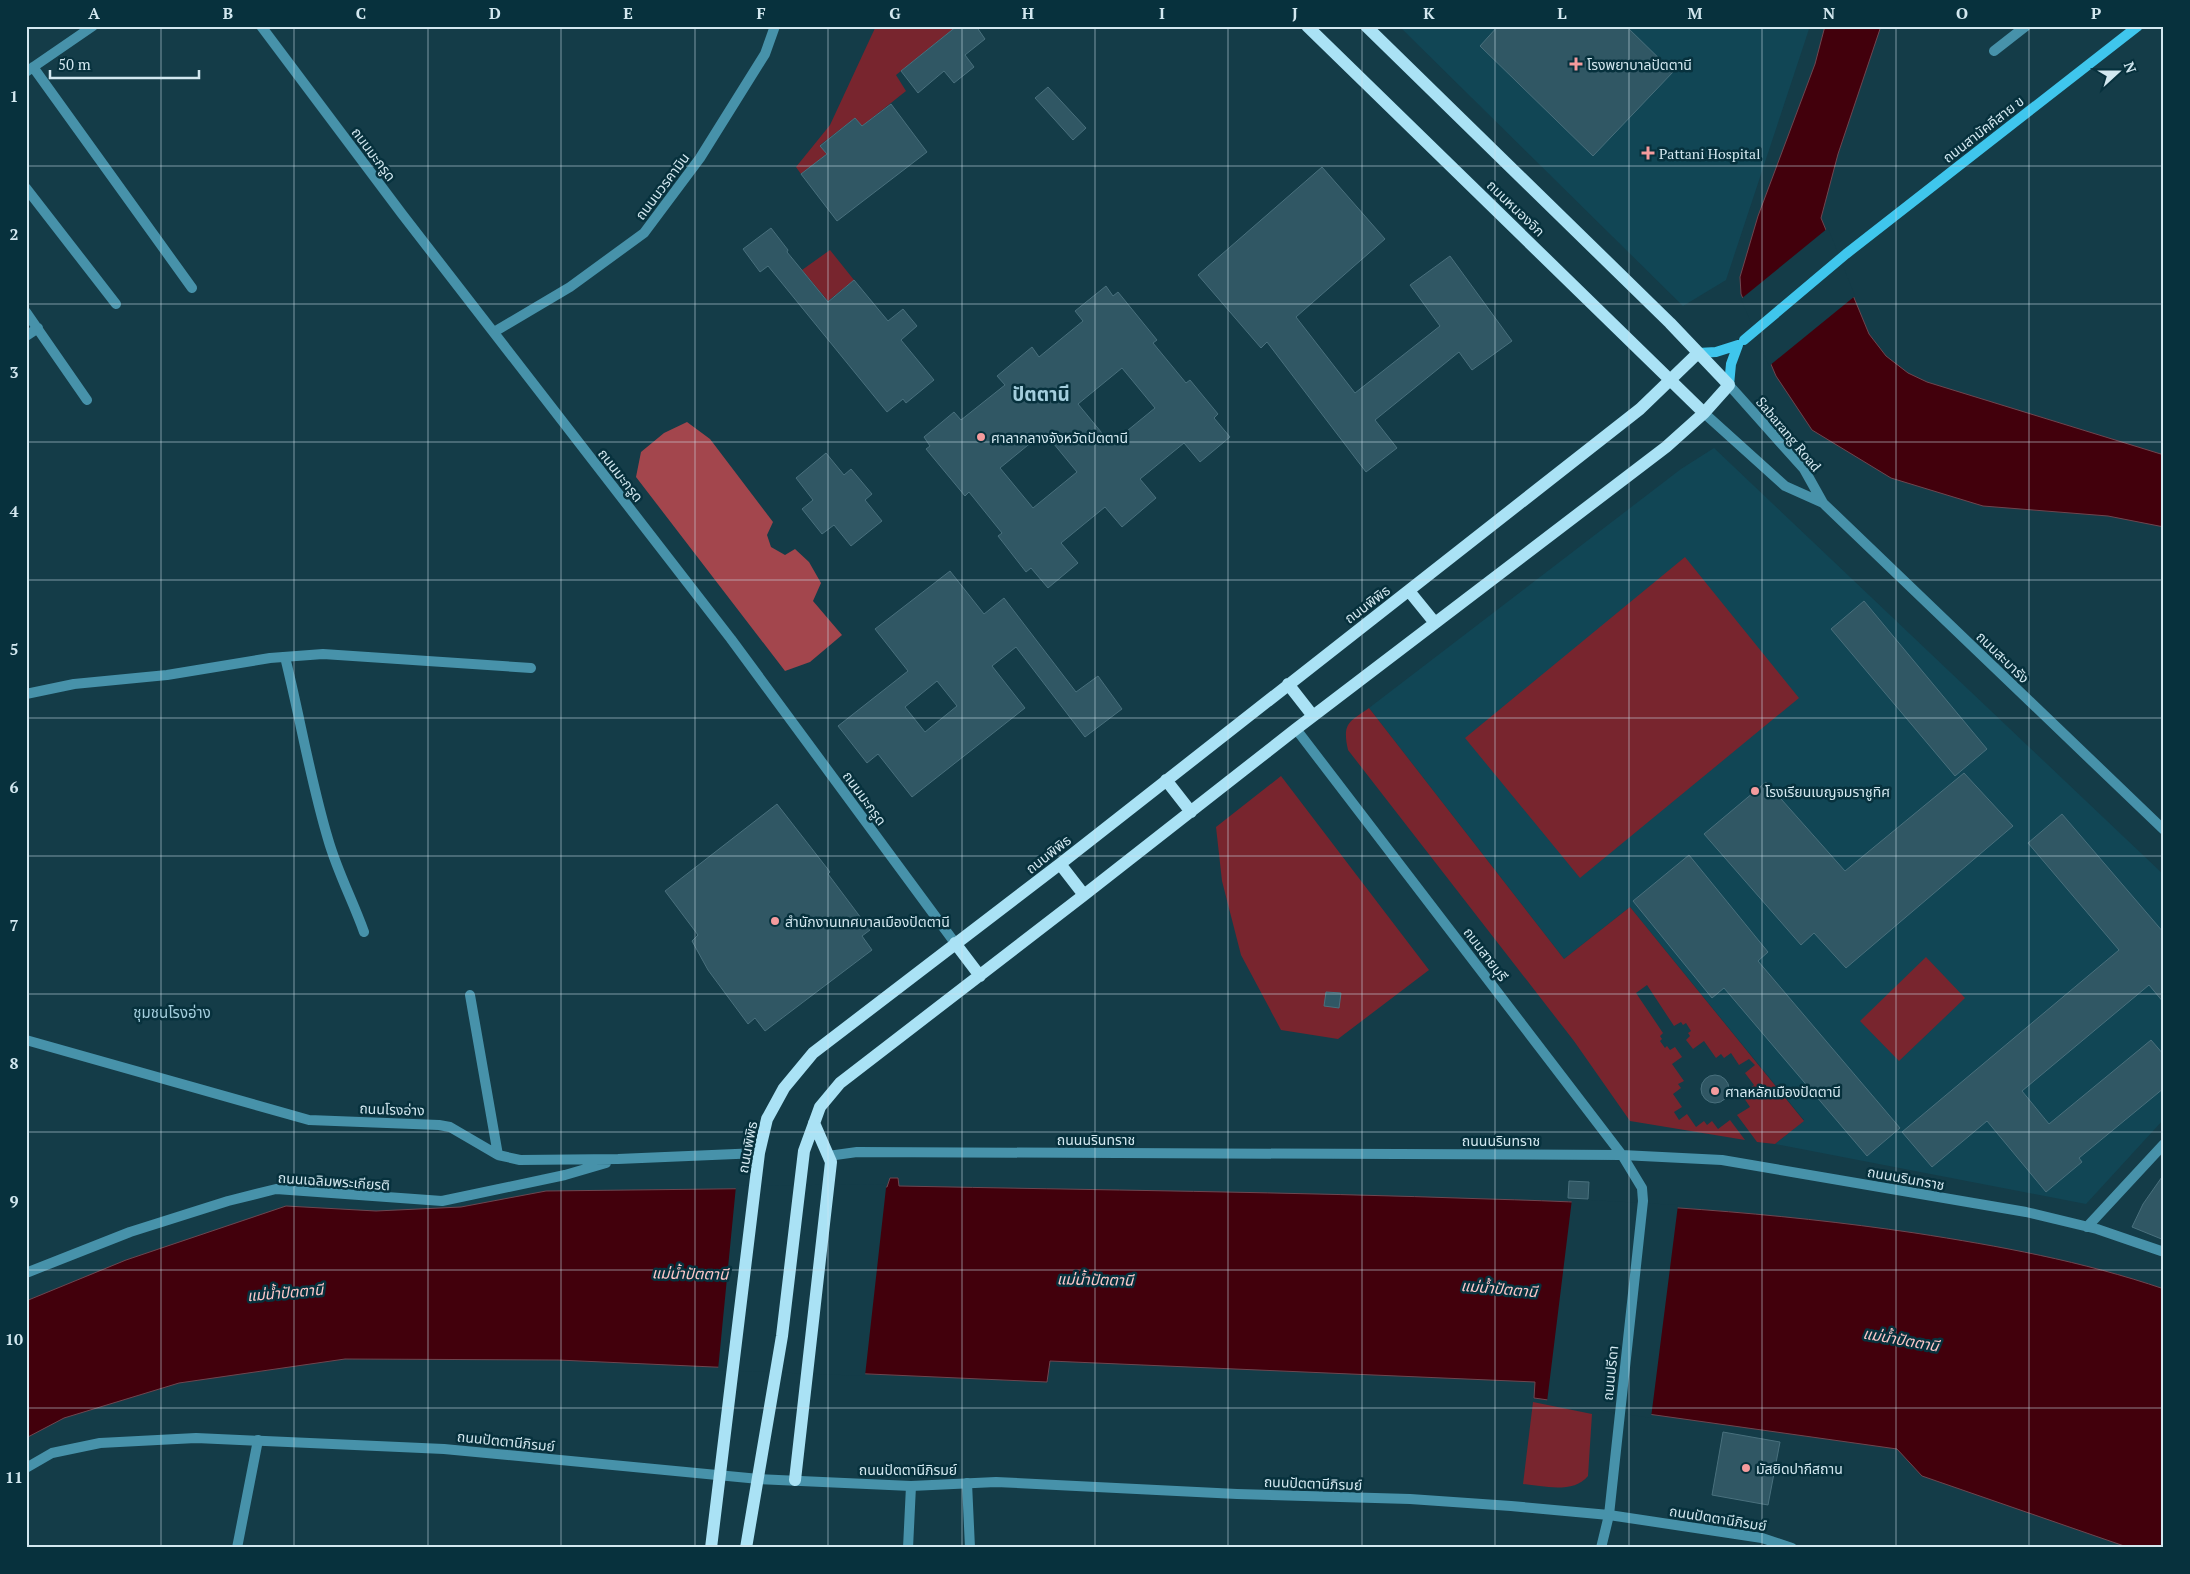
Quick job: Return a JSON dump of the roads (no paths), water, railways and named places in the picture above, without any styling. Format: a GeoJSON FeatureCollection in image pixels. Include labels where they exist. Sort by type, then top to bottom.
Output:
{"type":"FeatureCollection","features":[{"type":"Feature","properties":{"kind":"main road","name":"ถนนหนองจิก"},"geometry":{"type":"LineString","coordinates":[[1307,26],[1704,413]]}},
{"type":"Feature","properties":{"kind":"main road","name":"ถนนหนองจิก"},"geometry":{"type":"LineString","coordinates":[[1366,26],[1729,385]]}},
{"type":"Feature","properties":{"kind":"main road","name":"ถนนสามัคคีสาย ข"},"geometry":{"type":"LineString","coordinates":[[1741,343],[1846,254],[2138,26]]}},
{"type":"Feature","properties":{"kind":"main road"},"geometry":{"type":"LineString","coordinates":[[1698,354],[1716,352],[1741,343]]}},
{"type":"Feature","properties":{"kind":"main road"},"geometry":{"type":"LineString","coordinates":[[746,1548],[782,1336],[804,1152],[820,1107],[840,1083],[1296,729],[1666,447],[1704,413],[1729,385],[1731,364],[1741,343]]}},
{"type":"Feature","properties":{"kind":"main road","name":"ถนนพิพิธ"},"geometry":{"type":"LineString","coordinates":[[711,1548],[725,1447],[759,1153],[767,1119],[784,1088],[813,1053],[1060,864],[1640,409],[1698,354]]}},
{"type":"Feature","properties":{"kind":"main road"},"geometry":{"type":"LineString","coordinates":[[1409,591],[1435,623]]}},
{"type":"Feature","properties":{"kind":"main road"},"geometry":{"type":"LineString","coordinates":[[1288,684],[1313,716]]}},
{"type":"Feature","properties":{"kind":"main road"},"geometry":{"type":"LineString","coordinates":[[1166,780],[1191,812]]}},
{"type":"Feature","properties":{"kind":"main road"},"geometry":{"type":"LineString","coordinates":[[1060,864],[1084,895]]}},
{"type":"Feature","properties":{"kind":"main road"},"geometry":{"type":"LineString","coordinates":[[955,943],[980,976]]}},
{"type":"Feature","properties":{"kind":"main road"},"geometry":{"type":"LineString","coordinates":[[795,1480],[830,1159],[814,1123]]}},
{"type":"Feature","properties":{"kind":"street"},"geometry":{"type":"LineString","coordinates":[[93,26],[29,70],[192,288]]}},
{"type":"Feature","properties":{"kind":"street","name":"ถนนมะกรูด"},"geometry":{"type":"LineString","coordinates":[[261,26],[731,640],[955,943]]}},
{"type":"Feature","properties":{"kind":"street","name":"ถนนนวรคามิน"},"geometry":{"type":"LineString","coordinates":[[494,332],[570,287],[644,233],[705,150],[765,54],[776,26]]}},
{"type":"Feature","properties":{"kind":"street"},"geometry":{"type":"LineString","coordinates":[[1994,51],[2026,26]]}},
{"type":"Feature","properties":{"kind":"street"},"geometry":{"type":"LineString","coordinates":[[26,188],[116,304]]}},
{"type":"Feature","properties":{"kind":"street"},"geometry":{"type":"LineString","coordinates":[[26,312],[87,400]]}},
{"type":"Feature","properties":{"kind":"street"},"geometry":{"type":"LineString","coordinates":[[26,336],[38,328]]}},
{"type":"Feature","properties":{"kind":"street","name":"Sabarang Road"},"geometry":{"type":"LineString","coordinates":[[1729,385],[1804,470],[1824,503]]}},
{"type":"Feature","properties":{"kind":"street"},"geometry":{"type":"LineString","coordinates":[[1704,413],[1785,486],[1824,503]]}},
{"type":"Feature","properties":{"kind":"street","name":"ถนนสะบารัง"},"geometry":{"type":"LineString","coordinates":[[1824,503],[2164,830]]}},
{"type":"Feature","properties":{"kind":"street"},"geometry":{"type":"LineString","coordinates":[[26,694],[74,684],[167,675],[285,657],[323,654],[531,668]]}},
{"type":"Feature","properties":{"kind":"street"},"geometry":{"type":"LineString","coordinates":[[285,657],[315,794],[328,842],[364,932]]}},
{"type":"Feature","properties":{"kind":"street","name":"ถนนสายบุรี"},"geometry":{"type":"LineString","coordinates":[[1296,729],[1622,1155],[1642,1188],[1643,1201]]}},
{"type":"Feature","properties":{"kind":"street"},"geometry":{"type":"LineString","coordinates":[[470,995],[498,1155]]}},
{"type":"Feature","properties":{"kind":"street","name":"ถนนโรงอ่าง"},"geometry":{"type":"LineString","coordinates":[[26,1040],[309,1120],[450,1127],[498,1155],[520,1160],[618,1160],[759,1153]]}},
{"type":"Feature","properties":{"kind":"street"},"geometry":{"type":"LineString","coordinates":[[2087,1227],[2164,1144]]}},
{"type":"Feature","properties":{"kind":"street","name":"ถนนนรินทราช"},"geometry":{"type":"LineString","coordinates":[[830,1159],[857,1152],[1622,1155],[1722,1160],[2026,1212],[2087,1227],[2164,1252]]}},
{"type":"Feature","properties":{"kind":"street","name":"ถนนเฉลิมพระเกียรติ"},"geometry":{"type":"LineString","coordinates":[[26,1273],[130,1232],[228,1201],[276,1189],[442,1201],[564,1175],[618,1160]]}},
{"type":"Feature","properties":{"kind":"street","name":"ถนนปรีดา"},"geometry":{"type":"LineString","coordinates":[[1601,1548],[1609,1515],[1643,1201]]}},
{"type":"Feature","properties":{"kind":"street","name":"ถนนปัตตานีภิรมย์"},"geometry":{"type":"LineString","coordinates":[[26,1468],[52,1453],[100,1443],[196,1438],[258,1440],[444,1449],[758,1479],[910,1486],[996,1482],[1238,1494],[1410,1499],[1609,1515],[1762,1538],[1792,1548]]}},
{"type":"Feature","properties":{"kind":"street"},"geometry":{"type":"LineString","coordinates":[[237,1548],[258,1440]]}},
{"type":"Feature","properties":{"kind":"street"},"geometry":{"type":"LineString","coordinates":[[967,1483],[970,1548]]}},
{"type":"Feature","properties":{"kind":"street"},"geometry":{"type":"LineString","coordinates":[[908,1548],[910,1486]]}},
{"type":"Feature","properties":{"kind":"water"},"geometry":{"type":"Polygon","coordinates":[[[1825,26],[1881,26],[1838,154],[1821,218],[1869,334],[1886,356],[1908,373],[1927,382],[2164,455],[2164,527],[2108,516],[1983,506],[1891,478],[1812,430],[1776,376],[1741,294],[1740,277],[1758,216],[1815,64],[1825,26]]]}},
{"type":"Feature","properties":{"kind":"water","name":"แม่น้ำปัตตานี"},"geometry":{"type":"Polygon","coordinates":[[[890,1178],[898,1178],[899,1186],[1267,1193],[1542,1201],[1755,1214],[1808,1219],[1946,1238],[2040,1255],[2133,1279],[2164,1289],[2164,1548],[2130,1548],[1922,1476],[1897,1449],[1534,1398],[1535,1382],[1050,1361],[1047,1382],[558,1360],[345,1359],[179,1383],[64,1418],[26,1438],[26,1301],[126,1260],[286,1206],[376,1211],[461,1207],[546,1191],[887,1187],[890,1178]]]}},
{"type":"Feature","properties":{"kind":"place","name":"โรงพยาบาลปัตตานี"},"geometry":{"type":"Point","coordinates":[1576,64]}},
{"type":"Feature","properties":{"kind":"place","name":"Pattani Hospital"},"geometry":{"type":"Point","coordinates":[1648,153]}},
{"type":"Feature","properties":{"kind":"place","name":"ศาลากลางจังหวัดปัตตานี"},"geometry":{"type":"Point","coordinates":[981,437]}},
{"type":"Feature","properties":{"kind":"place","name":"โรงเรียนเบญจมราชูทิศ"},"geometry":{"type":"Point","coordinates":[1755,791]}},
{"type":"Feature","properties":{"kind":"place","name":"สำนักงานเทศบาลเมืองปัตตานี"},"geometry":{"type":"Point","coordinates":[775,921]}},
{"type":"Feature","properties":{"kind":"place","name":"ศาลหลักเมืองปัตตานี"},"geometry":{"type":"Point","coordinates":[1715,1091]}},
{"type":"Feature","properties":{"kind":"place","name":"มัสยิดปากีสถาน"},"geometry":{"type":"Point","coordinates":[1746,1468]}},
{"type":"Feature","properties":{"kind":"district","name":"ปัตตานี"},"geometry":{"type":"Point","coordinates":[1041,393]}},
{"type":"Feature","properties":{"kind":"district","name":"ชุมชนโรงอ่าง"},"geometry":{"type":"Point","coordinates":[172,1012]}}]}
